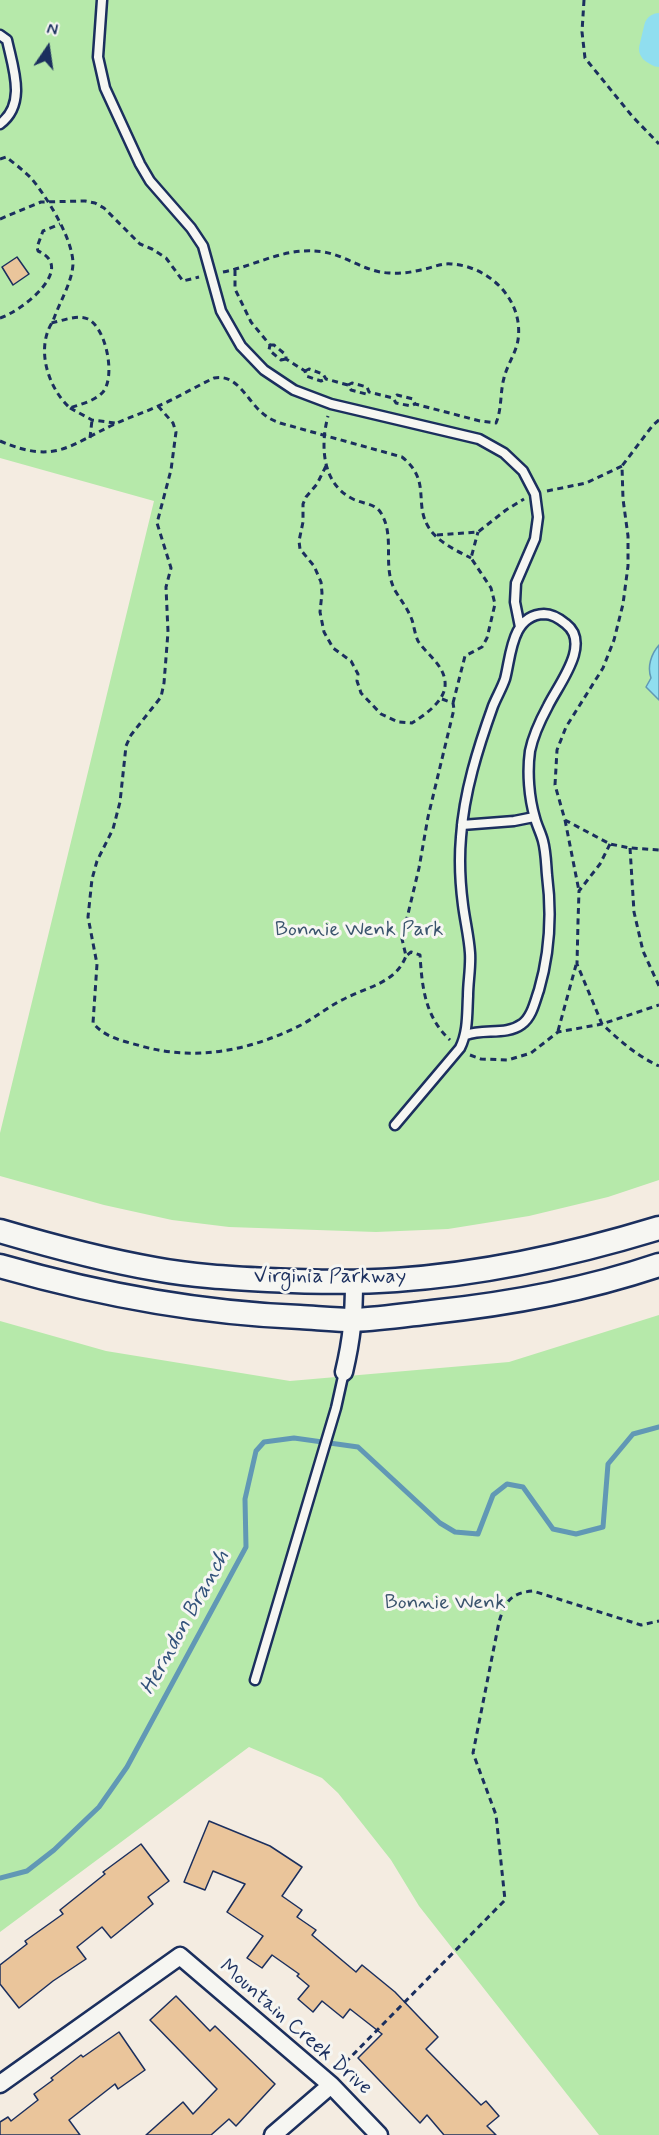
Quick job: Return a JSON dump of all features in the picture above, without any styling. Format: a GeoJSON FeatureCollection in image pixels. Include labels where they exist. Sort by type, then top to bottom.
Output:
{"type":"FeatureCollection","features":[{"type":"Feature","properties":{"kind":"main road","name":"Virginia Parkway"},"geometry":{"type":"LineString","coordinates":[[0,1231],[78,1252],[154,1269],[189,1274],[293,1281],[354,1281],[396,1280],[503,1266],[569,1253],[659,1228]]}},
{"type":"Feature","properties":{"kind":"main road","name":"Virginia Parkway"},"geometry":{"type":"LineString","coordinates":[[0,1266],[119,1296],[194,1308],[227,1313],[354,1320],[478,1307],[539,1297],[599,1283],[659,1265]]}},
{"type":"Feature","properties":{"kind":"street"},"geometry":{"type":"LineString","coordinates":[[344,1372],[354,1320],[354,1281]]}},
{"type":"Feature","properties":{"kind":"street","name":"Mountain Creek Drive"},"geometry":{"type":"LineString","coordinates":[[0,2084],[180,1956],[329,2083],[379,2135]]}},
{"type":"Feature","properties":{"kind":"street"},"geometry":{"type":"LineString","coordinates":[[273,2135],[329,2083]]}},
{"type":"Feature","properties":{"kind":"lane"},"geometry":{"type":"LineString","coordinates":[[102,0],[99,57],[105,88],[150,181],[191,228],[203,246],[221,311],[241,346],[264,370],[294,390],[331,404],[479,439],[504,453],[523,471],[535,494],[538,518],[535,539],[516,584],[515,602],[520,627]]}},
{"type":"Feature","properties":{"kind":"lane"},"geometry":{"type":"LineString","coordinates":[[0,35],[7,40],[17,87],[15,106],[8,118],[0,124]]}},
{"type":"Feature","properties":{"kind":"lane"},"geometry":{"type":"LineString","coordinates":[[395,1125],[460,1048],[466,1035],[470,955],[461,884],[462,825],[478,750],[494,703],[504,682],[511,645],[520,627],[530,619],[543,614],[554,617],[570,627],[576,648],[572,661],[541,719],[530,751],[529,780],[534,817],[543,842],[550,892],[547,959],[530,1014],[524,1023],[514,1029],[500,1032],[476,1032],[466,1035]]}},
{"type":"Feature","properties":{"kind":"lane"},"geometry":{"type":"LineString","coordinates":[[462,825],[534,817]]}},
{"type":"Feature","properties":{"kind":"lane"},"geometry":{"type":"LineString","coordinates":[[255,1680],[316,1478],[344,1372]]}},
{"type":"Feature","properties":{"kind":"path"},"geometry":{"type":"LineString","coordinates":[[584,0],[582,32],[585,58],[632,116],[659,144]]}},
{"type":"Feature","properties":{"kind":"path"},"geometry":{"type":"LineString","coordinates":[[0,159],[6,157],[30,177],[60,224],[71,251],[73,264],[66,288],[47,329],[45,341],[47,371],[59,399],[69,408],[93,420],[116,423]]}},
{"type":"Feature","properties":{"kind":"path"},"geometry":{"type":"LineString","coordinates":[[0,219],[47,202],[95,203],[104,208],[140,244],[166,258],[183,280],[235,270],[277,255],[301,251],[326,252],[378,272],[403,273],[452,264],[477,268],[497,282],[509,298],[517,316],[519,329],[516,349],[504,378],[496,423],[415,404],[411,406],[396,403],[393,398]]}},
{"type":"Feature","properties":{"kind":"path"},"geometry":{"type":"LineString","coordinates":[[0,318],[14,312],[31,300],[51,274],[51,262],[46,254],[38,250],[37,246],[43,231],[60,224]]}},
{"type":"Feature","properties":{"kind":"path"},"geometry":{"type":"LineString","coordinates":[[235,270],[236,289],[251,322],[270,345],[274,345],[286,355],[286,359]]}},
{"type":"Feature","properties":{"kind":"path"},"geometry":{"type":"LineString","coordinates":[[51,323],[79,317],[88,319],[100,333],[108,358],[108,384],[102,392],[94,399],[69,408]]}},
{"type":"Feature","properties":{"kind":"path"},"geometry":{"type":"LineString","coordinates":[[270,345],[269,350],[281,360],[286,359],[305,371],[306,376],[321,381],[326,379],[348,385],[352,383],[367,387],[369,392]]}},
{"type":"Feature","properties":{"kind":"path"},"geometry":{"type":"LineString","coordinates":[[305,371],[309,369],[324,374],[326,379]]}},
{"type":"Feature","properties":{"kind":"path"},"geometry":{"type":"LineString","coordinates":[[0,441],[24,450],[51,452],[70,447],[116,423],[221,376],[232,380],[265,416],[280,423],[402,457],[417,474],[422,490],[424,517],[430,529],[456,550],[471,558],[492,588],[495,604],[487,638],[482,647],[465,656],[453,703]]}},
{"type":"Feature","properties":{"kind":"path"},"geometry":{"type":"LineString","coordinates":[[348,385],[351,390],[366,394],[369,392],[393,398],[397,395],[413,399],[415,404]]}},
{"type":"Feature","properties":{"kind":"path"},"geometry":{"type":"LineString","coordinates":[[326,466],[318,484],[306,496],[303,504],[303,522],[299,541],[300,549],[314,566],[321,582],[320,612],[324,632],[333,648],[351,661],[358,674],[357,681],[361,693],[381,714],[398,722],[412,723],[442,699],[445,687],[444,678],[431,654],[419,642],[403,601],[395,591],[388,569],[388,531],[379,510],[374,506],[354,500],[333,484],[326,466],[325,436],[331,404]]}},
{"type":"Feature","properties":{"kind":"path"},"geometry":{"type":"LineString","coordinates":[[158,406],[173,423],[176,432],[166,496],[157,523],[171,568],[166,587],[168,633],[164,683],[161,697],[131,735],[126,746],[120,802],[92,879],[88,917],[97,964],[93,1023],[106,1035],[168,1052],[213,1053],[251,1046],[303,1023],[345,998],[393,976],[401,968],[406,956]]}},
{"type":"Feature","properties":{"kind":"path"},"geometry":{"type":"LineString","coordinates":[[90,438],[93,420]]}},
{"type":"Feature","properties":{"kind":"path"},"geometry":{"type":"LineString","coordinates":[[558,1032],[577,964],[579,891],[565,820],[555,785],[557,750],[566,727],[603,668],[614,640],[623,604],[628,566],[622,466],[659,420]]}},
{"type":"Feature","properties":{"kind":"path"},"geometry":{"type":"LineString","coordinates":[[471,558],[478,532]]}},
{"type":"Feature","properties":{"kind":"path"},"geometry":{"type":"LineString","coordinates":[[565,820],[610,844],[659,850]]}},
{"type":"Feature","properties":{"kind":"path"},"geometry":{"type":"LineString","coordinates":[[579,891],[600,864],[610,844]]}},
{"type":"Feature","properties":{"kind":"path"},"geometry":{"type":"LineString","coordinates":[[630,848],[634,912],[643,951],[659,986]]}},
{"type":"Feature","properties":{"kind":"path"},"geometry":{"type":"LineString","coordinates":[[577,964],[602,1024],[659,1005]]}},
{"type":"Feature","properties":{"kind":"path"},"geometry":{"type":"LineString","coordinates":[[329,2083],[505,1900],[495,1815],[473,1753],[504,1607],[516,1594],[533,1591],[641,1625],[658,1622]]}},
{"type":"Feature","properties":{"kind":"green space","name":"Bonnie Wenk Park"},"geometry":{"type":"Polygon","coordinates":[[[0,0],[659,0],[659,1180],[608,1197],[529,1216],[448,1229],[376,1232],[229,1227],[172,1220],[104,1205],[0,1176],[0,1133],[154,501],[0,458],[0,0]]]}},
{"type":"Feature","properties":{"kind":"green space","name":"Bonnie Wenk"},"geometry":{"type":"Polygon","coordinates":[[[659,1315],[659,2135],[599,2135],[419,1906],[391,1860],[338,1793],[322,1778],[249,1747],[0,1932],[0,1321],[106,1351],[290,1381],[509,1362],[659,1315]]]}},
{"type":"Feature","properties":{"kind":"water"},"geometry":{"type":"Polygon","coordinates":[[[659,645],[659,700],[646,687],[651,678],[650,661],[659,645]]]}},
{"type":"Feature","properties":{"kind":"building"},"geometry":{"type":"Polygon","coordinates":[[[17,257],[29,274],[13,285],[2,267],[17,257]]]}},
{"type":"Feature","properties":{"kind":"building"},"geometry":{"type":"Polygon","coordinates":[[[209,1821],[270,1846],[302,1867],[282,1896],[302,1910],[297,1917],[316,1930],[312,1935],[356,1972],[362,1965],[395,1992],[438,2037],[426,2049],[481,2105],[486,2101],[499,2116],[487,2126],[496,2135],[444,2135],[427,2115],[420,2123],[358,2058],[382,2034],[350,2009],[343,2018],[322,2001],[313,2012],[298,1999],[309,1986],[297,1976],[299,1974],[272,1955],[262,1968],[247,1958],[263,1936],[227,1912],[245,1884],[213,1871],[205,1890],[184,1882],[209,1821]]]}},
{"type":"Feature","properties":{"kind":"building"},"geometry":{"type":"Polygon","coordinates":[[[141,1844],[169,1881],[148,1897],[153,1904],[111,1938],[102,1927],[77,1947],[86,1959],[19,2008],[0,1984],[0,1965],[27,1944],[25,1941],[63,1914],[60,1910],[105,1874],[103,1872],[141,1844]]]}},
{"type":"Feature","properties":{"kind":"building"},"geometry":{"type":"Polygon","coordinates":[[[176,1996],[210,2031],[215,2026],[275,2084],[236,2126],[229,2119],[211,2135],[146,2135],[183,2102],[193,2114],[217,2089],[150,2020],[176,1996]]]}},
{"type":"Feature","properties":{"kind":"building"},"geometry":{"type":"Polygon","coordinates":[[[119,2032],[145,2070],[118,2089],[115,2084],[69,2120],[80,2135],[0,2135],[0,2122],[8,2117],[11,2121],[38,2100],[34,2094],[53,2080],[51,2078],[81,2055],[83,2057],[119,2032]]]}},
{"type":"Feature","properties":{"kind":"waterway"},"geometry":{"type":"LineString","coordinates":[[659,28],[654,49],[659,52]]}},
{"type":"Feature","properties":{"kind":"waterway","name":"Herndon Branch"},"geometry":{"type":"LineString","coordinates":[[0,1878],[27,1871],[54,1850],[99,1807],[127,1767],[246,1547],[245,1499],[256,1451],[264,1442],[294,1438],[358,1447],[440,1523],[455,1532],[478,1534],[493,1495],[507,1484],[523,1487],[553,1529],[576,1534],[603,1527],[608,1464],[633,1434],[659,1427]]}}]}
